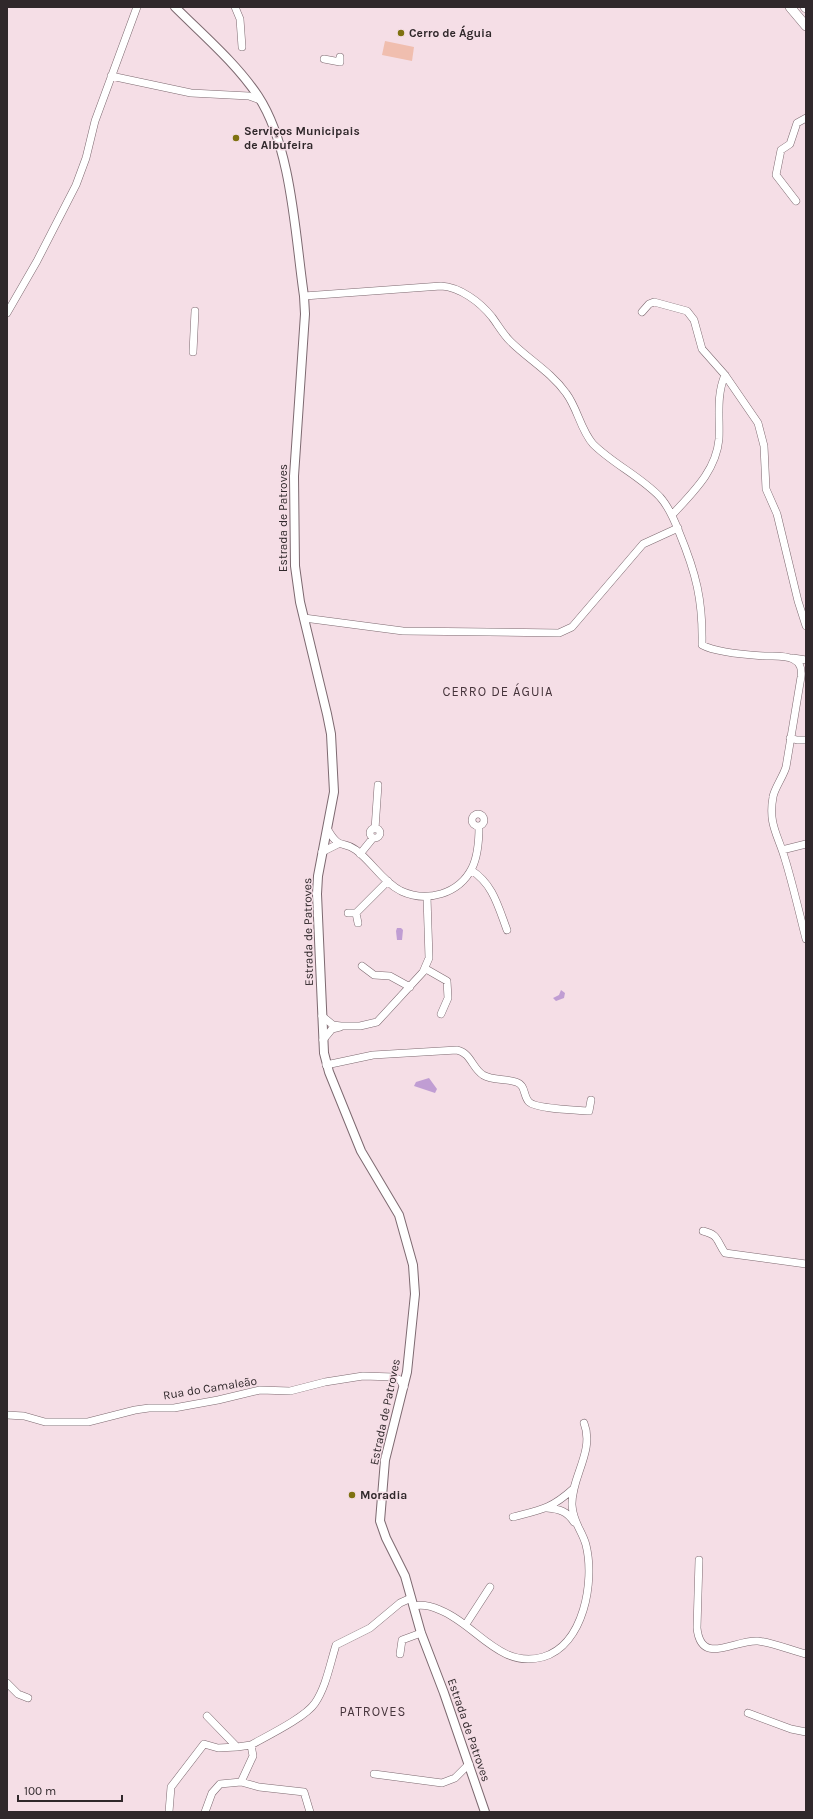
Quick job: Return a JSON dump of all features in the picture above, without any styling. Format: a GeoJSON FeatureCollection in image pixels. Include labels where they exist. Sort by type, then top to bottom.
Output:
{"type":"FeatureCollection","features":[{"type":"Feature","properties":{"kind":"main road"},"geometry":{"type":"LineString","coordinates":[[790,7],[806,26]]}},
{"type":"Feature","properties":{"kind":"street"},"geometry":{"type":"LineString","coordinates":[[7,313],[37,261],[76,185],[86,158],[94,121],[138,7]]}},
{"type":"Feature","properties":{"kind":"street","name":"Estrada de Patroves"},"geometry":{"type":"LineString","coordinates":[[175,7],[248,82],[260,100],[273,130],[286,175],[304,296],[305,314],[294,476],[293,540],[296,584],[331,734],[334,792],[328,830],[322,852],[317,894],[323,1040],[326,1065],[361,1151],[391,1199],[399,1215],[406,1233],[413,1265],[415,1294],[407,1372],[385,1460],[380,1521],[386,1538],[402,1567],[421,1633],[485,1812]]}},
{"type":"Feature","properties":{"kind":"street"},"geometry":{"type":"LineString","coordinates":[[235,7],[240,19],[242,47]]}},
{"type":"Feature","properties":{"kind":"street"},"geometry":{"type":"LineString","coordinates":[[324,59],[340,62],[340,57]]}},
{"type":"Feature","properties":{"kind":"street"},"geometry":{"type":"LineString","coordinates":[[111,76],[191,93],[250,96],[260,100]]}},
{"type":"Feature","properties":{"kind":"street"},"geometry":{"type":"LineString","coordinates":[[242,96],[247,92],[248,82]]}},
{"type":"Feature","properties":{"kind":"street"},"geometry":{"type":"LineString","coordinates":[[796,201],[776,174],[781,150],[790,144],[797,123],[806,118]]}},
{"type":"Feature","properties":{"kind":"street"},"geometry":{"type":"LineString","coordinates":[[304,296],[441,286],[456,289],[470,297],[491,315],[510,341],[548,373],[567,394],[586,436],[600,450],[660,496],[678,528],[697,579],[703,620],[702,644],[707,648],[806,659],[801,676]]}},
{"type":"Feature","properties":{"kind":"street"},"geometry":{"type":"LineString","coordinates":[[642,312],[651,302],[687,311],[694,320],[702,350],[725,375],[758,423],[762,436],[766,489],[777,514],[798,602],[806,626]]}},
{"type":"Feature","properties":{"kind":"street"},"geometry":{"type":"LineString","coordinates":[[194,352],[195,311]]}},
{"type":"Feature","properties":{"kind":"street"},"geometry":{"type":"LineString","coordinates":[[672,515],[708,474],[716,455],[719,438],[719,395],[725,375]]}},
{"type":"Feature","properties":{"kind":"street"},"geometry":{"type":"LineString","coordinates":[[304,618],[409,632],[559,633],[572,627],[643,544],[678,528]]}},
{"type":"Feature","properties":{"kind":"street"},"geometry":{"type":"LineString","coordinates":[[786,657],[799,664],[802,670],[786,767],[783,778],[773,795],[772,827],[782,850],[806,939]]}},
{"type":"Feature","properties":{"kind":"street"},"geometry":{"type":"LineString","coordinates":[[790,738],[806,740]]}},
{"type":"Feature","properties":{"kind":"street"},"geometry":{"type":"LineString","coordinates":[[360,854],[373,838],[377,838],[380,835],[379,831],[375,829],[378,785]]}},
{"type":"Feature","properties":{"kind":"street"},"geometry":{"type":"LineString","coordinates":[[328,830],[338,844],[355,849],[400,891],[427,897],[445,893],[455,888],[471,870],[478,847],[479,826]]}},
{"type":"Feature","properties":{"kind":"street"},"geometry":{"type":"LineString","coordinates":[[322,852],[338,844]]}},
{"type":"Feature","properties":{"kind":"street"},"geometry":{"type":"LineString","coordinates":[[782,850],[806,844]]}},
{"type":"Feature","properties":{"kind":"street"},"geometry":{"type":"LineString","coordinates":[[471,870],[482,877],[487,883],[498,903],[507,930]]}},
{"type":"Feature","properties":{"kind":"street"},"geometry":{"type":"LineString","coordinates":[[348,913],[356,913],[388,881]]}},
{"type":"Feature","properties":{"kind":"street"},"geometry":{"type":"LineString","coordinates":[[322,1016],[333,1025],[341,1026],[360,1026],[377,1022],[426,969],[429,958],[427,897]]}},
{"type":"Feature","properties":{"kind":"street"},"geometry":{"type":"LineString","coordinates":[[356,913],[358,923]]}},
{"type":"Feature","properties":{"kind":"street"},"geometry":{"type":"LineString","coordinates":[[362,966],[374,975],[390,976],[410,987]]}},
{"type":"Feature","properties":{"kind":"street"},"geometry":{"type":"LineString","coordinates":[[426,969],[447,980],[448,998],[441,1014]]}},
{"type":"Feature","properties":{"kind":"street"},"geometry":{"type":"LineString","coordinates":[[323,1040],[332,1029],[341,1026]]}},
{"type":"Feature","properties":{"kind":"street"},"geometry":{"type":"LineString","coordinates":[[326,1065],[373,1055],[457,1050],[462,1051],[470,1058],[482,1074],[488,1078],[520,1084],[526,1098],[533,1105],[589,1111],[591,1100]]}},
{"type":"Feature","properties":{"kind":"street"},"geometry":{"type":"LineString","coordinates":[[703,1230],[713,1233],[717,1237],[725,1252],[806,1264]]}},
{"type":"Feature","properties":{"kind":"street"},"geometry":{"type":"LineString","coordinates":[[394,1377],[407,1372]]}},
{"type":"Feature","properties":{"kind":"street","name":"Rua do Camaleão"},"geometry":{"type":"LineString","coordinates":[[7,1415],[24,1416],[46,1422],[88,1422],[128,1411],[148,1408],[174,1408],[260,1390],[290,1391],[352,1377],[379,1375],[394,1377]]}},
{"type":"Feature","properties":{"kind":"street"},"geometry":{"type":"LineString","coordinates":[[394,1377],[400,1380],[404,1386]]}},
{"type":"Feature","properties":{"kind":"street"},"geometry":{"type":"LineString","coordinates":[[575,1523],[572,1505],[573,1489],[587,1447],[588,1432],[584,1423]]}},
{"type":"Feature","properties":{"kind":"street"},"geometry":{"type":"LineString","coordinates":[[513,1517],[547,1508],[557,1503],[573,1489]]}},
{"type":"Feature","properties":{"kind":"street"},"geometry":{"type":"LineString","coordinates":[[169,1812],[171,1787],[204,1744],[218,1748],[251,1745],[297,1718],[315,1704],[326,1678],[336,1646],[370,1628],[400,1603],[412,1602],[433,1607],[466,1624],[502,1653],[512,1657],[533,1659],[545,1656],[558,1649],[575,1629],[586,1603],[590,1571],[586,1544],[575,1523],[570,1516],[559,1509],[547,1508]]}},
{"type":"Feature","properties":{"kind":"street"},"geometry":{"type":"LineString","coordinates":[[700,1560],[697,1628],[698,1638],[702,1644],[709,1649],[717,1649],[756,1641],[806,1654]]}},
{"type":"Feature","properties":{"kind":"street"},"geometry":{"type":"LineString","coordinates":[[466,1624],[490,1587]]}},
{"type":"Feature","properties":{"kind":"street"},"geometry":{"type":"LineString","coordinates":[[400,1654],[402,1640],[421,1633]]}},
{"type":"Feature","properties":{"kind":"street"},"geometry":{"type":"LineString","coordinates":[[7,1683],[18,1694],[28,1698]]}},
{"type":"Feature","properties":{"kind":"street"},"geometry":{"type":"LineString","coordinates":[[748,1713],[791,1729],[806,1732]]}},
{"type":"Feature","properties":{"kind":"street"},"geometry":{"type":"LineString","coordinates":[[207,1716],[237,1746]]}},
{"type":"Feature","properties":{"kind":"street"},"geometry":{"type":"LineString","coordinates":[[242,1782],[252,1756],[251,1745]]}},
{"type":"Feature","properties":{"kind":"street"},"geometry":{"type":"LineString","coordinates":[[374,1774],[442,1783],[455,1778],[469,1764]]}},
{"type":"Feature","properties":{"kind":"street"},"geometry":{"type":"LineString","coordinates":[[205,1812],[212,1793],[220,1784],[242,1782],[259,1787],[304,1792],[310,1812]]}},
{"type":"Feature","properties":{"kind":"shaded area"},"geometry":{"type":"Polygon","coordinates":[[[385,41],[414,47],[412,61],[382,55],[385,41]]]}},
{"type":"Feature","properties":{"kind":"shaded area"},"geometry":{"type":"Polygon","coordinates":[[[397,928],[401,928],[403,930],[402,940],[397,940],[397,928]]]}},
{"type":"Feature","properties":{"kind":"shaded area"},"geometry":{"type":"Polygon","coordinates":[[[561,990],[565,993],[564,998],[556,1001],[553,998],[559,995],[561,990]]]}},
{"type":"Feature","properties":{"kind":"shaded area"},"geometry":{"type":"Polygon","coordinates":[[[429,1078],[437,1089],[435,1093],[414,1086],[416,1082],[429,1078]]]}},
{"type":"Feature","properties":{"kind":"place","name":"Cerro de Águia"},"geometry":{"type":"Point","coordinates":[401,33]}},
{"type":"Feature","properties":{"kind":"place","name":"Serviços Municipais de Albufeira"},"geometry":{"type":"Point","coordinates":[236,138]}},
{"type":"Feature","properties":{"kind":"place","name":"Moradia"},"geometry":{"type":"Point","coordinates":[352,1495]}},
{"type":"Feature","properties":{"kind":"district","name":"CERRO DE ÁGUIA"},"geometry":{"type":"Point","coordinates":[498,691]}},
{"type":"Feature","properties":{"kind":"district","name":"PATROVES"},"geometry":{"type":"Point","coordinates":[373,1711]}}]}
